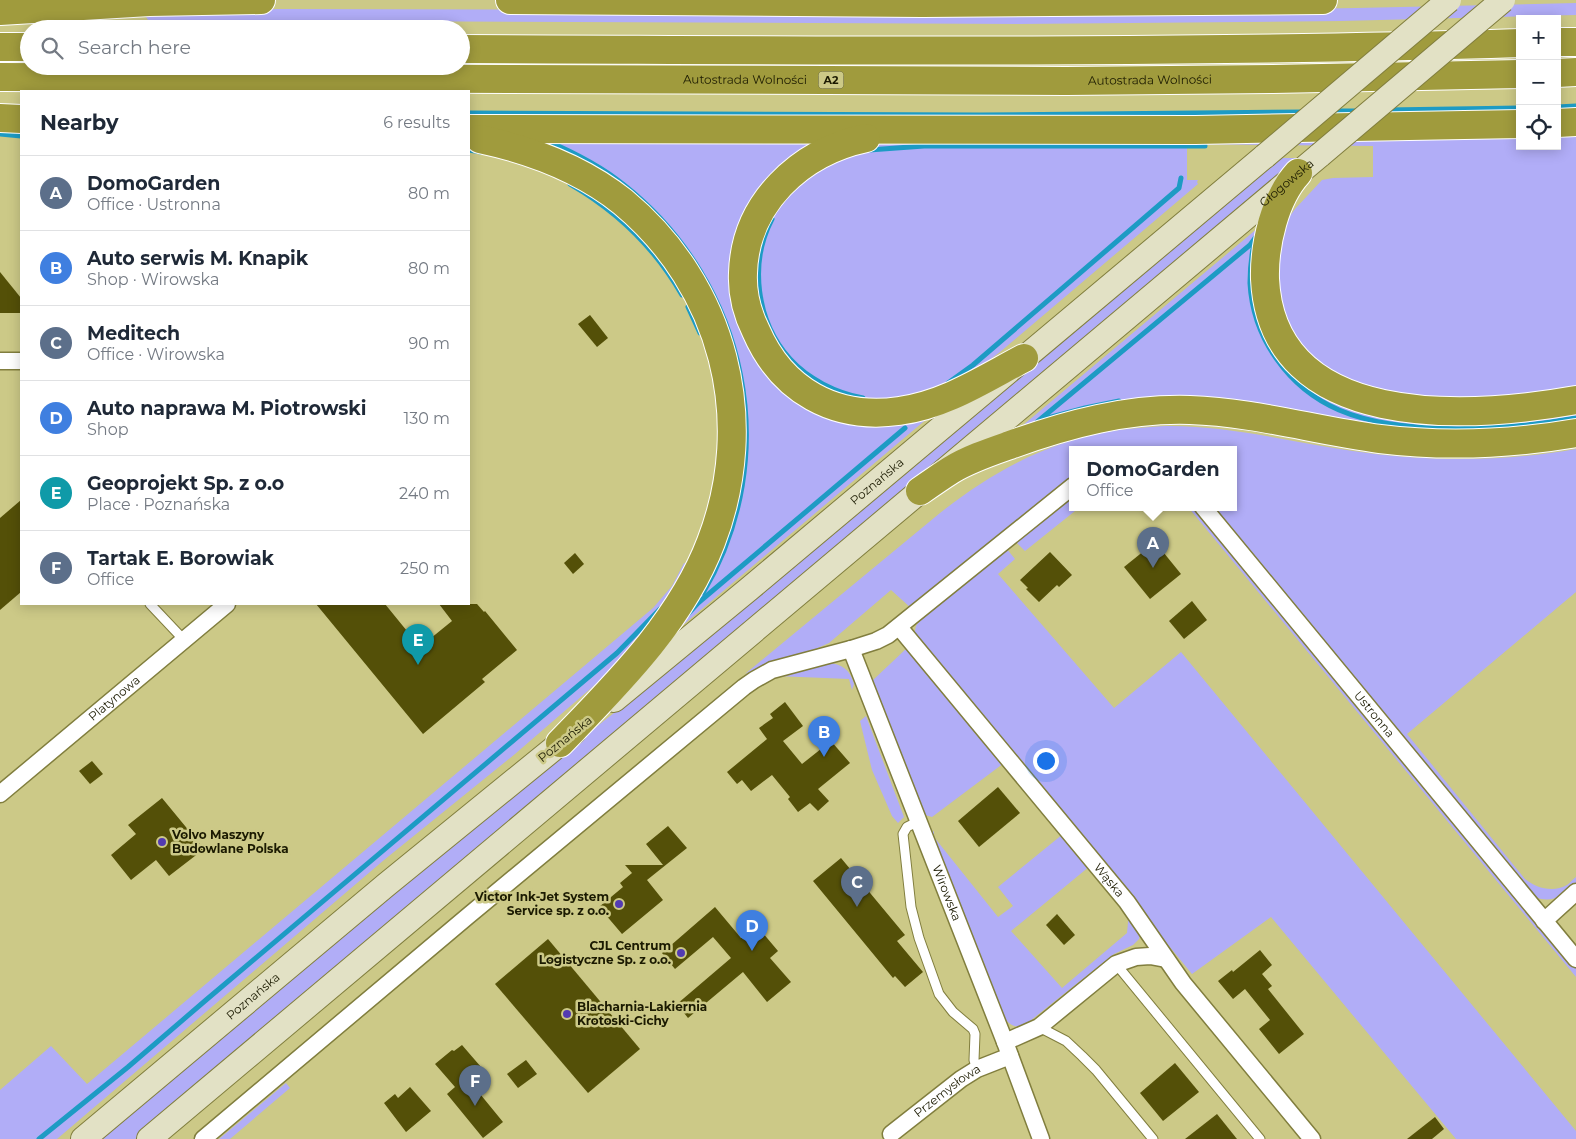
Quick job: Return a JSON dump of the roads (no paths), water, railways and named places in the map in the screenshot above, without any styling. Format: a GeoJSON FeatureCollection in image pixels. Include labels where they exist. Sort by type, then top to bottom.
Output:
{"type":"FeatureCollection","features":[{"type":"Feature","properties":{"kind":"highway"},"geometry":{"type":"LineString","coordinates":[[0,11],[149,2],[261,0]]}},
{"type":"Feature","properties":{"kind":"highway"},"geometry":{"type":"LineString","coordinates":[[510,0],[922,3],[1323,0]]}},
{"type":"Feature","properties":{"kind":"highway"},"geometry":{"type":"LineString","coordinates":[[1561,42],[1576,42]]}},
{"type":"Feature","properties":{"kind":"highway"},"geometry":{"type":"LineString","coordinates":[[470,49],[943,51],[1516,44]]}},
{"type":"Feature","properties":{"kind":"highway"},"geometry":{"type":"LineString","coordinates":[[0,47],[20,47]]}},
{"type":"Feature","properties":{"kind":"highway"},"geometry":{"type":"LineString","coordinates":[[1561,73],[1576,72]]}},
{"type":"Feature","properties":{"kind":"highway","name":"Autostrada Wolności"},"geometry":{"type":"LineString","coordinates":[[0,77],[1076,81],[1273,80],[1516,74]]}},
{"type":"Feature","properties":{"kind":"highway"},"geometry":{"type":"LineString","coordinates":[[0,118],[20,119]]}},
{"type":"Feature","properties":{"kind":"highway"},"geometry":{"type":"LineString","coordinates":[[1561,123],[1576,122]]}},
{"type":"Feature","properties":{"kind":"highway"},"geometry":{"type":"LineString","coordinates":[[470,129],[1250,130],[1516,124]]}},
{"type":"Feature","properties":{"kind":"highway"},"geometry":{"type":"LineString","coordinates":[[924,131],[875,136],[840,145],[805,163],[782,182],[766,200],[756,218],[746,246],[743,285],[747,310],[751,321],[775,365],[796,386],[824,403],[853,411],[870,413],[899,412],[931,405],[969,388],[1024,358]]}},
{"type":"Feature","properties":{"kind":"highway"},"geometry":{"type":"LineString","coordinates":[[470,137],[512,147],[554,161],[601,186],[643,220],[664,242],[681,266],[707,311],[726,365],[730,394],[732,446],[728,486],[719,520],[701,565],[674,612],[624,676],[560,743]]}},
{"type":"Feature","properties":{"kind":"highway"},"geometry":{"type":"LineString","coordinates":[[1298,172],[1284,193],[1273,222],[1267,250],[1265,280],[1269,307],[1280,335],[1296,359],[1312,374],[1343,392],[1356,397],[1382,404],[1414,409],[1454,411],[1496,410],[1576,400]]}},
{"type":"Feature","properties":{"kind":"highway"},"geometry":{"type":"LineString","coordinates":[[920,491],[951,470],[996,450],[1061,428],[1100,418],[1134,413],[1189,410],[1227,413],[1361,436],[1420,443],[1502,442],[1576,433]]}},
{"type":"Feature","properties":{"kind":"main road","name":"Poznańska"},"geometry":{"type":"LineString","coordinates":[[83,1139],[386,886],[750,590],[1449,0]]}},
{"type":"Feature","properties":{"kind":"main road","name":"Głogowska"},"geometry":{"type":"LineString","coordinates":[[920,491],[1503,0]]}},
{"type":"Feature","properties":{"kind":"main road"},"geometry":{"type":"LineString","coordinates":[[149,1139],[920,491]]}},
{"type":"Feature","properties":{"kind":"street"},"geometry":{"type":"LineString","coordinates":[[0,361],[20,361]]}},
{"type":"Feature","properties":{"kind":"street"},"geometry":{"type":"LineString","coordinates":[[203,1139],[696,725],[749,683],[772,670],[876,641],[899,627],[1069,489]]}},
{"type":"Feature","properties":{"kind":"street","name":"Ustronna"},"geometry":{"type":"LineString","coordinates":[[1205,511],[1576,959]]}},
{"type":"Feature","properties":{"kind":"street","name":"Platynowa"},"geometry":{"type":"LineString","coordinates":[[0,794],[226,605]]}},
{"type":"Feature","properties":{"kind":"street","name":"Wąska"},"geometry":{"type":"LineString","coordinates":[[899,627],[1128,902],[1166,959],[1202,1006],[1312,1139]]}},
{"type":"Feature","properties":{"kind":"street","name":"Wirowska"},"geometry":{"type":"LineString","coordinates":[[851,649],[1041,1139]]}},
{"type":"Feature","properties":{"kind":"street"},"geometry":{"type":"LineString","coordinates":[[1544,922],[1576,892]]}},
{"type":"Feature","properties":{"kind":"street"},"geometry":{"type":"LineString","coordinates":[[1116,964],[1136,957],[1150,956],[1166,959]]}},
{"type":"Feature","properties":{"kind":"street","name":"Przemysłowa"},"geometry":{"type":"LineString","coordinates":[[891,1134],[932,1101],[1038,1027],[1116,964]]}},
{"type":"Feature","properties":{"kind":"lane"},"geometry":{"type":"LineString","coordinates":[[151,605],[184,640]]}},
{"type":"Feature","properties":{"kind":"lane"},"geometry":{"type":"LineString","coordinates":[[919,821],[907,827],[903,834],[914,919],[939,994],[953,1012],[973,1029],[975,1034],[974,1060],[977,1069]]}},
{"type":"Feature","properties":{"kind":"lane"},"geometry":{"type":"LineString","coordinates":[[1116,964],[1260,1139]]}},
{"type":"Feature","properties":{"kind":"lane"},"geometry":{"type":"LineString","coordinates":[[1038,1027],[1066,1041],[1082,1056],[1096,1070],[1153,1139]]}},
{"type":"Feature","properties":{"kind":"waterway"},"geometry":{"type":"LineString","coordinates":[[1561,107],[1576,106]]}},
{"type":"Feature","properties":{"kind":"waterway"},"geometry":{"type":"LineString","coordinates":[[1387,110],[1516,108]]}},
{"type":"Feature","properties":{"kind":"waterway"},"geometry":{"type":"LineString","coordinates":[[1332,111],[1361,111]]}},
{"type":"Feature","properties":{"kind":"waterway"},"geometry":{"type":"LineString","coordinates":[[470,113],[980,115],[1306,112]]}},
{"type":"Feature","properties":{"kind":"waterway"},"geometry":{"type":"LineString","coordinates":[[0,134],[20,136]]}},
{"type":"Feature","properties":{"kind":"waterway"},"geometry":{"type":"LineString","coordinates":[[545,140],[566,149],[615,178],[666,225],[700,271],[725,321],[740,374],[746,430],[742,485],[728,540],[703,593]]}},
{"type":"Feature","properties":{"kind":"waterway"},"geometry":{"type":"LineString","coordinates":[[869,150],[924,146],[1205,146]]}},
{"type":"Feature","properties":{"kind":"waterway"},"geometry":{"type":"LineString","coordinates":[[470,150],[481,152]]}},
{"type":"Feature","properties":{"kind":"waterway"},"geometry":{"type":"LineString","coordinates":[[948,383],[973,365],[1179,188],[1181,178]]}},
{"type":"Feature","properties":{"kind":"waterway"},"geometry":{"type":"LineString","coordinates":[[570,184],[604,206],[634,232],[660,262],[682,295]]}},
{"type":"Feature","properties":{"kind":"waterway"},"geometry":{"type":"LineString","coordinates":[[772,219],[760,254],[759,273],[763,310],[770,327],[790,359],[805,373],[833,389],[863,398]]}},
{"type":"Feature","properties":{"kind":"waterway"},"geometry":{"type":"LineString","coordinates":[[1037,422],[1250,245],[1258,234]]}},
{"type":"Feature","properties":{"kind":"waterway"},"geometry":{"type":"LineString","coordinates":[[1253,249],[1250,283],[1258,323],[1266,342],[1276,359],[1304,389],[1339,410],[1365,419],[1424,428],[1456,429],[1520,426],[1576,418]]}},
{"type":"Feature","properties":{"kind":"waterway"},"geometry":{"type":"LineString","coordinates":[[688,307],[700,333]]}},
{"type":"Feature","properties":{"kind":"waterway"},"geometry":{"type":"LineString","coordinates":[[1044,419],[1119,401]]}},
{"type":"Feature","properties":{"kind":"waterway"},"geometry":{"type":"LineString","coordinates":[[687,615],[698,603],[905,428]]}},
{"type":"Feature","properties":{"kind":"waterway"},"geometry":{"type":"LineString","coordinates":[[39,1139],[128,1067],[617,653],[660,609]]}},
{"type":"Feature","properties":{"kind":"place","name":"DomoGarden"},"geometry":{"type":"Point","coordinates":[1153,568]}},
{"type":"Feature","properties":{"kind":"place","name":"Geoprojekt Sp. z o.o"},"geometry":{"type":"Point","coordinates":[418,665]}},
{"type":"Feature","properties":{"kind":"place","name":"Auto serwis M. Knapik"},"geometry":{"type":"Point","coordinates":[824,757]}},
{"type":"Feature","properties":{"kind":"place","name":"Volvo Maszyny Budowlane Polska"},"geometry":{"type":"Point","coordinates":[162,842]}},
{"type":"Feature","properties":{"kind":"place","name":"Victor Ink-Jet System Service sp. z o.o."},"geometry":{"type":"Point","coordinates":[619,904]}},
{"type":"Feature","properties":{"kind":"place","name":"Meditech"},"geometry":{"type":"Point","coordinates":[857,907]}},
{"type":"Feature","properties":{"kind":"place","name":"Auto naprawa M. Piotrowski"},"geometry":{"type":"Point","coordinates":[752,951]}},
{"type":"Feature","properties":{"kind":"place","name":"CJL Centrum Logistyczne Sp. z o.o."},"geometry":{"type":"Point","coordinates":[681,953]}},
{"type":"Feature","properties":{"kind":"place","name":"Blacharnia-Lakiernia Krotoski-Cichy"},"geometry":{"type":"Point","coordinates":[567,1014]}},
{"type":"Feature","properties":{"kind":"place","name":"Tartak E. Borowiak"},"geometry":{"type":"Point","coordinates":[475,1106]}}]}
